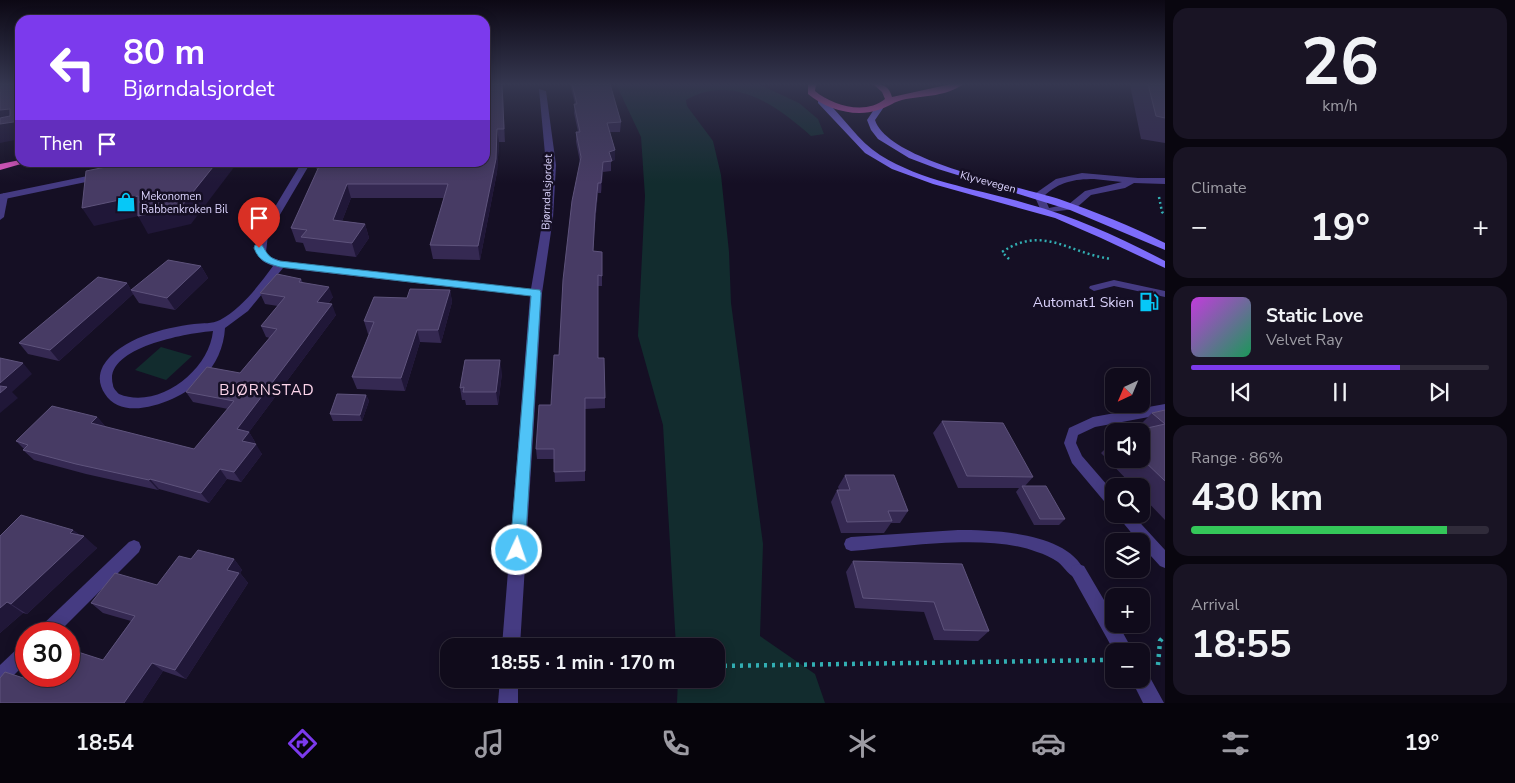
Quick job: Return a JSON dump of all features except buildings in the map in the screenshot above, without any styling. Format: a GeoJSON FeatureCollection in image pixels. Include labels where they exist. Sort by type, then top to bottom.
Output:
{"type":"FeatureCollection","features":[{"type":"Feature","properties":{"kind":"highway"},"geometry":{"type":"LineString","coordinates":[[0,167],[15,164]]}},
{"type":"Feature","properties":{"kind":"main road","name":"Klyvevegen"},"geometry":{"type":"LineString","coordinates":[[838,117],[861,146],[900,169],[1045,211],[1100,234],[1165,265]]}},
{"type":"Feature","properties":{"kind":"main road","name":"Klyvevegen"},"geometry":{"type":"LineString","coordinates":[[873,117],[871,120],[872,127],[888,143],[899,150],[938,166],[1072,207],[1122,226],[1165,247]]}},
{"type":"Feature","properties":{"kind":"street","name":"Bjørndalsjordet"},"geometry":{"type":"LineString","coordinates":[[512,638],[536,293],[548,218],[551,165],[545,117]]}},
{"type":"Feature","properties":{"kind":"street"},"geometry":{"type":"LineString","coordinates":[[304,167],[263,236],[259,248],[262,256],[268,261],[280,264],[536,293]]}},
{"type":"Feature","properties":{"kind":"street"},"geometry":{"type":"LineString","coordinates":[[2,196],[108,174]]}},
{"type":"Feature","properties":{"kind":"street"},"geometry":{"type":"LineString","coordinates":[[1131,180],[1122,186],[1088,193],[1072,207],[1045,211],[1039,196],[1046,188],[1066,178],[1106,176],[1131,180],[1165,181]]}},
{"type":"Feature","properties":{"kind":"street"},"geometry":{"type":"LineString","coordinates":[[219,326],[216,350],[196,377],[180,391],[156,400],[131,403],[114,398],[106,384],[108,368],[122,353],[148,340],[173,332],[219,326],[237,313],[260,290],[280,264]]}},
{"type":"Feature","properties":{"kind":"street"},"geometry":{"type":"LineString","coordinates":[[1078,572],[1119,643]]}},
{"type":"Feature","properties":{"kind":"street"},"geometry":{"type":"LineString","coordinates":[[508,703],[509,688]]}},
{"type":"Feature","properties":{"kind":"street"},"geometry":{"type":"LineString","coordinates":[[1145,688],[1154,703]]}},
{"type":"Feature","properties":{"kind":"lane"},"geometry":{"type":"LineString","coordinates":[[0,217],[2,196]]}},
{"type":"Feature","properties":{"kind":"lane"},"geometry":{"type":"LineString","coordinates":[[1094,288],[1114,283],[1165,294]]}},
{"type":"Feature","properties":{"kind":"lane"},"geometry":{"type":"LineString","coordinates":[[1105,492],[1077,459],[1070,444],[1073,432],[1093,422],[1165,409]]}},
{"type":"Feature","properties":{"kind":"lane"},"geometry":{"type":"LineString","coordinates":[[1130,523],[1165,561]]}},
{"type":"Feature","properties":{"kind":"lane"},"geometry":{"type":"LineString","coordinates":[[851,544],[976,536],[1031,542],[1058,554],[1078,572]]}},
{"type":"Feature","properties":{"kind":"lane"},"geometry":{"type":"LineString","coordinates":[[56,622],[134,547]]}},
{"type":"Feature","properties":{"kind":"lane"},"geometry":{"type":"LineString","coordinates":[[0,677],[15,663]]}},
{"type":"Feature","properties":{"kind":"path"},"geometry":{"type":"LineString","coordinates":[[1009,259],[1002,252],[1007,248],[1026,241],[1038,240],[1062,244],[1109,260],[1116,259]]}},
{"type":"Feature","properties":{"kind":"path"},"geometry":{"type":"LineString","coordinates":[[725,666],[1105,660]]}},
{"type":"Feature","properties":{"kind":"green space"},"geometry":{"type":"Polygon","coordinates":[[[631,117],[695,117],[713,141],[721,175],[729,252],[731,303],[763,544],[760,636],[815,674],[825,703],[677,703],[678,688],[725,688],[725,638],[676,638],[663,425],[638,336],[645,196],[641,137],[631,117]]]}},
{"type":"Feature","properties":{"kind":"green space"},"geometry":{"type":"Polygon","coordinates":[[[788,117],[815,117],[824,134],[811,136],[788,117]]]}},
{"type":"Feature","properties":{"kind":"green space"},"geometry":{"type":"Polygon","coordinates":[[[161,347],[192,356],[166,380],[135,370],[161,347]]]}},
{"type":"Feature","properties":{"kind":"place","name":"Mekonomen Rabbenkroken Bil"},"geometry":{"type":"Point","coordinates":[126,202]}},
{"type":"Feature","properties":{"kind":"place","name":"Automat1 Skien"},"geometry":{"type":"Point","coordinates":[1149,302]}},
{"type":"Feature","properties":{"kind":"district","name":"BJØRNSTAD"},"geometry":{"type":"Point","coordinates":[267,390]}},
{"type":"Feature","properties":{"kind":"route"},"geometry":{"type":"LineString","coordinates":[[259,248],[262,256],[268,261],[280,264],[536,293],[517,550]]}}]}
